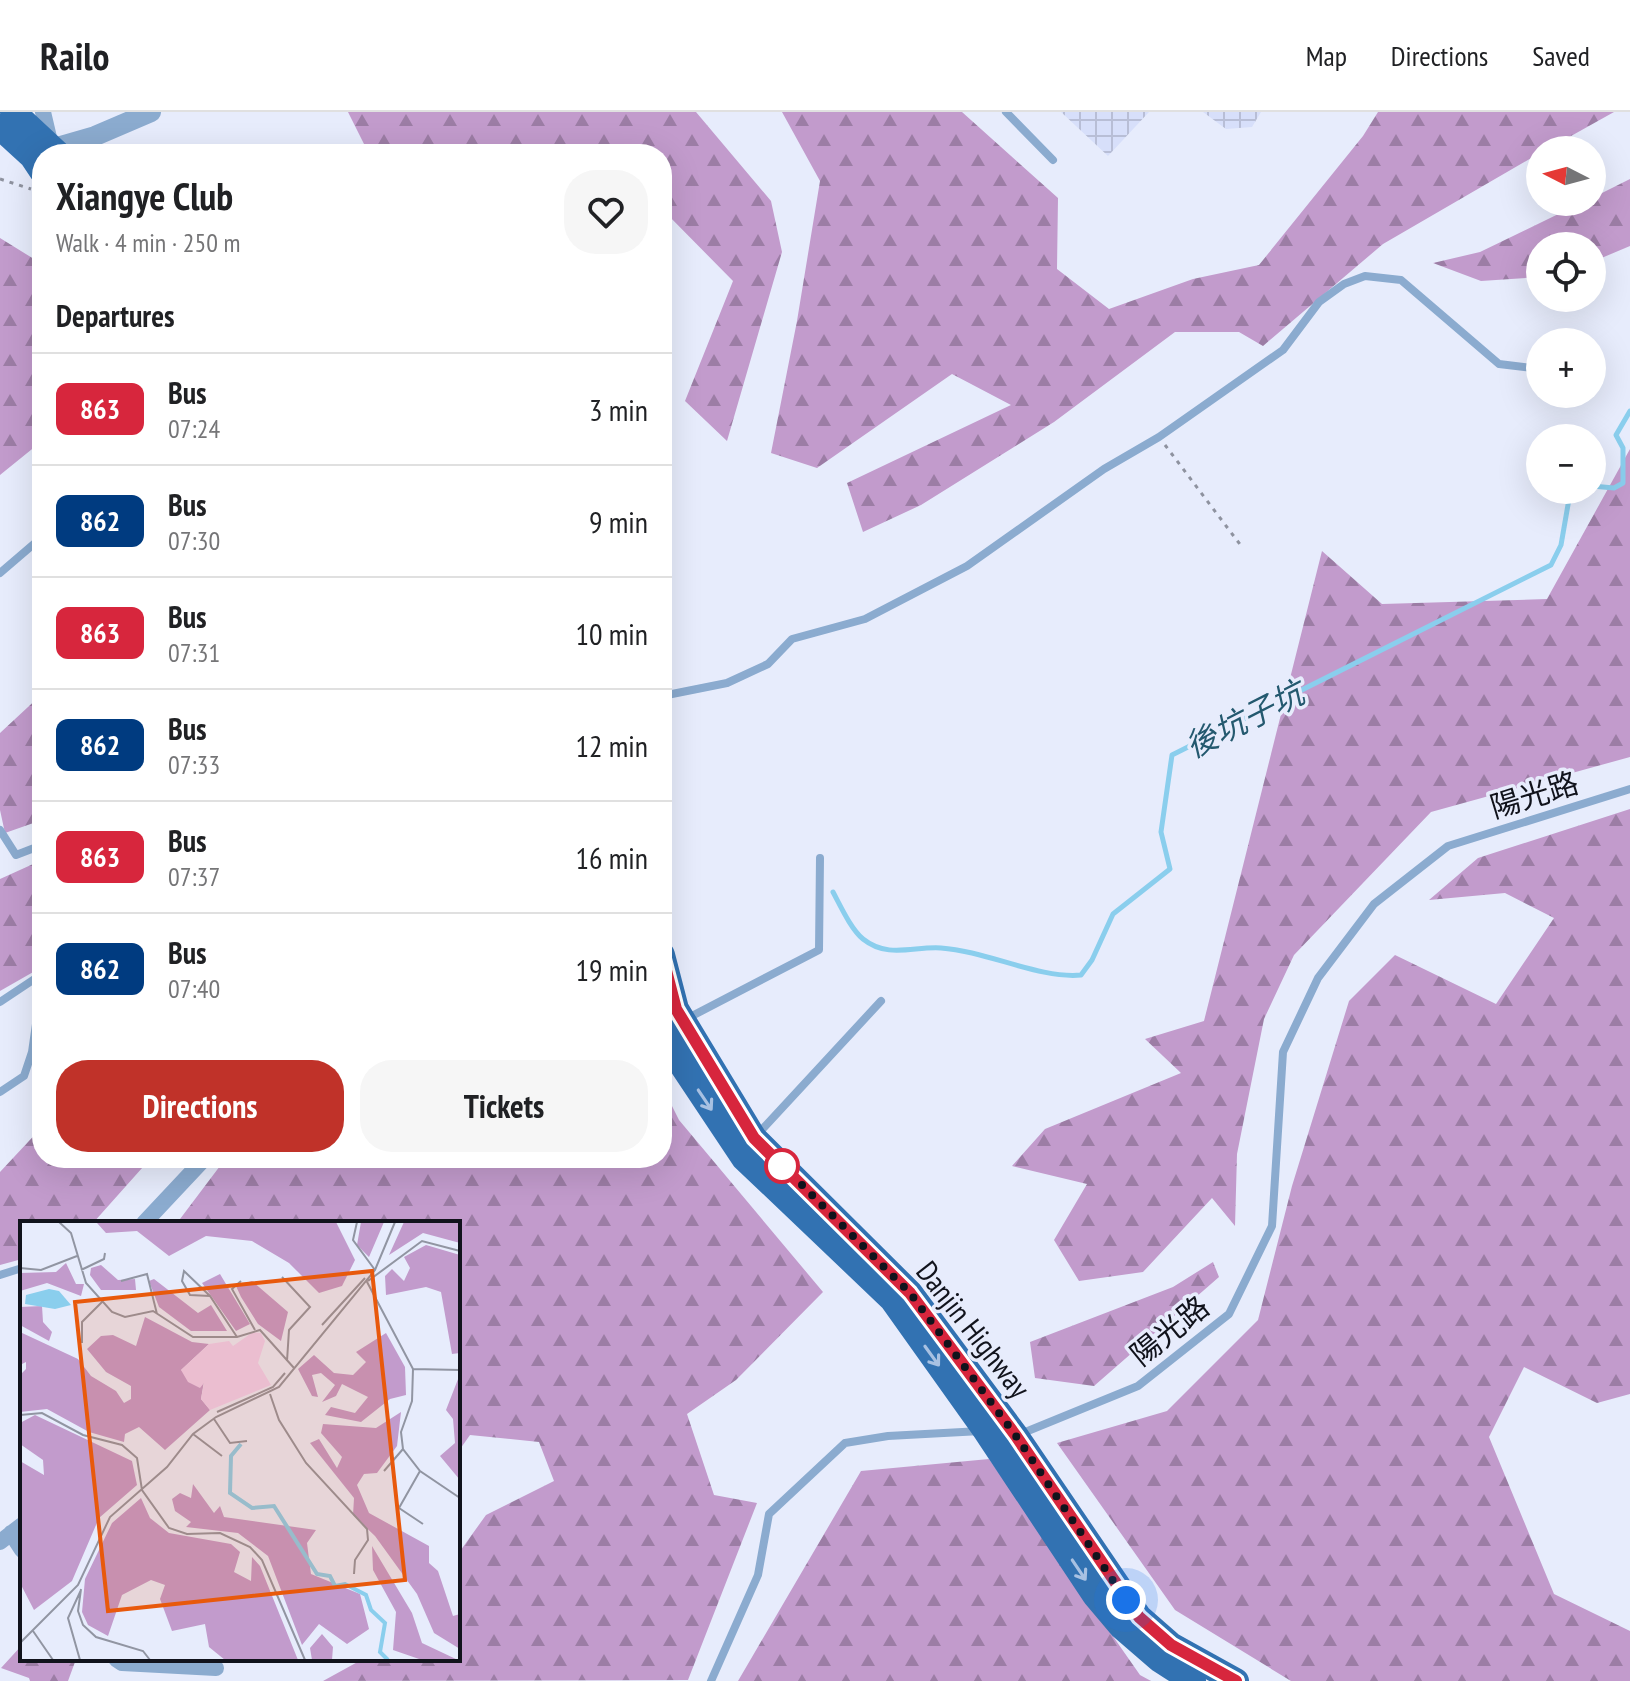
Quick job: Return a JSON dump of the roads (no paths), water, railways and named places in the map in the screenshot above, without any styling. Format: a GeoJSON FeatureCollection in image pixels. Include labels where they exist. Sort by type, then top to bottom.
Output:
{"type":"FeatureCollection","features":[{"type":"Feature","properties":{"kind":"main road"},"geometry":{"type":"LineString","coordinates":[[13,112],[36,144]]}},
{"type":"Feature","properties":{"kind":"main road"},"geometry":{"type":"LineString","coordinates":[[0,127],[32,148]]}},
{"type":"Feature","properties":{"kind":"main road","name":"Danjin Highway"},"geometry":{"type":"LineString","coordinates":[[672,994],[676,1009],[673,1028],[744,1158],[892,1299],[986,1431],[1095,1595],[1122,1627],[1159,1659],[1193,1681]]}},
{"type":"Feature","properties":{"kind":"main road","name":"Danjin Highway"},"geometry":{"type":"LineString","coordinates":[[673,1028],[754,1138],[910,1293],[1016,1436],[1139,1617],[1171,1645],[1236,1681]]}},
{"type":"Feature","properties":{"kind":"street"},"geometry":{"type":"LineString","coordinates":[[43,112],[45,144]]}},
{"type":"Feature","properties":{"kind":"street"},"geometry":{"type":"LineString","coordinates":[[76,144],[151,112]]}},
{"type":"Feature","properties":{"kind":"street"},"geometry":{"type":"LineString","coordinates":[[146,1221],[196,1168]]}},
{"type":"Feature","properties":{"kind":"street"},"geometry":{"type":"LineString","coordinates":[[119,1661],[216,1668]]}},
{"type":"Feature","properties":{"kind":"lane"},"geometry":{"type":"LineString","coordinates":[[1006,112],[1053,160]]}},
{"type":"Feature","properties":{"kind":"lane"},"geometry":{"type":"LineString","coordinates":[[672,694],[727,683],[768,664],[792,639],[865,619],[967,566],[1104,469],[1159,437],[1283,350],[1319,302],[1344,284],[1365,276],[1401,280],[1499,364],[1526,367]]}},
{"type":"Feature","properties":{"kind":"lane"},"geometry":{"type":"LineString","coordinates":[[0,573],[32,546]]}},
{"type":"Feature","properties":{"kind":"lane","name":"陽光路"},"geometry":{"type":"LineString","coordinates":[[1016,1436],[1138,1386],[1229,1314],[1272,1226],[1283,1052],[1318,978],[1374,904],[1448,846],[1630,789]]}},
{"type":"Feature","properties":{"kind":"lane"},"geometry":{"type":"LineString","coordinates":[[0,830],[16,855],[32,849]]}},
{"type":"Feature","properties":{"kind":"lane"},"geometry":{"type":"LineString","coordinates":[[673,1028],[819,950],[820,858]]}},
{"type":"Feature","properties":{"kind":"lane"},"geometry":{"type":"LineString","coordinates":[[0,1002],[32,981]]}},
{"type":"Feature","properties":{"kind":"lane"},"geometry":{"type":"LineString","coordinates":[[754,1138],[881,1001]]}},
{"type":"Feature","properties":{"kind":"lane"},"geometry":{"type":"LineString","coordinates":[[0,1092],[24,1076],[32,1052]]}},
{"type":"Feature","properties":{"kind":"lane"},"geometry":{"type":"LineString","coordinates":[[0,1275],[20,1269]]}},
{"type":"Feature","properties":{"kind":"lane"},"geometry":{"type":"LineString","coordinates":[[711,1681],[758,1575],[769,1514],[845,1443],[888,1436],[986,1431],[1016,1436]]}},
{"type":"Feature","properties":{"kind":"waterway","name":"後坑子坑"},"geometry":{"type":"LineString","coordinates":[[1606,487],[1614,488],[1623,483],[1623,448],[1616,435],[1630,411]]}},
{"type":"Feature","properties":{"kind":"waterway","name":"後坑子坑"},"geometry":{"type":"LineString","coordinates":[[833,892],[859,935],[882,949],[958,950],[1048,973],[1081,975],[1092,960],[1113,914],[1170,869],[1161,832],[1172,755],[1551,565],[1561,545],[1568,504]]}}]}
